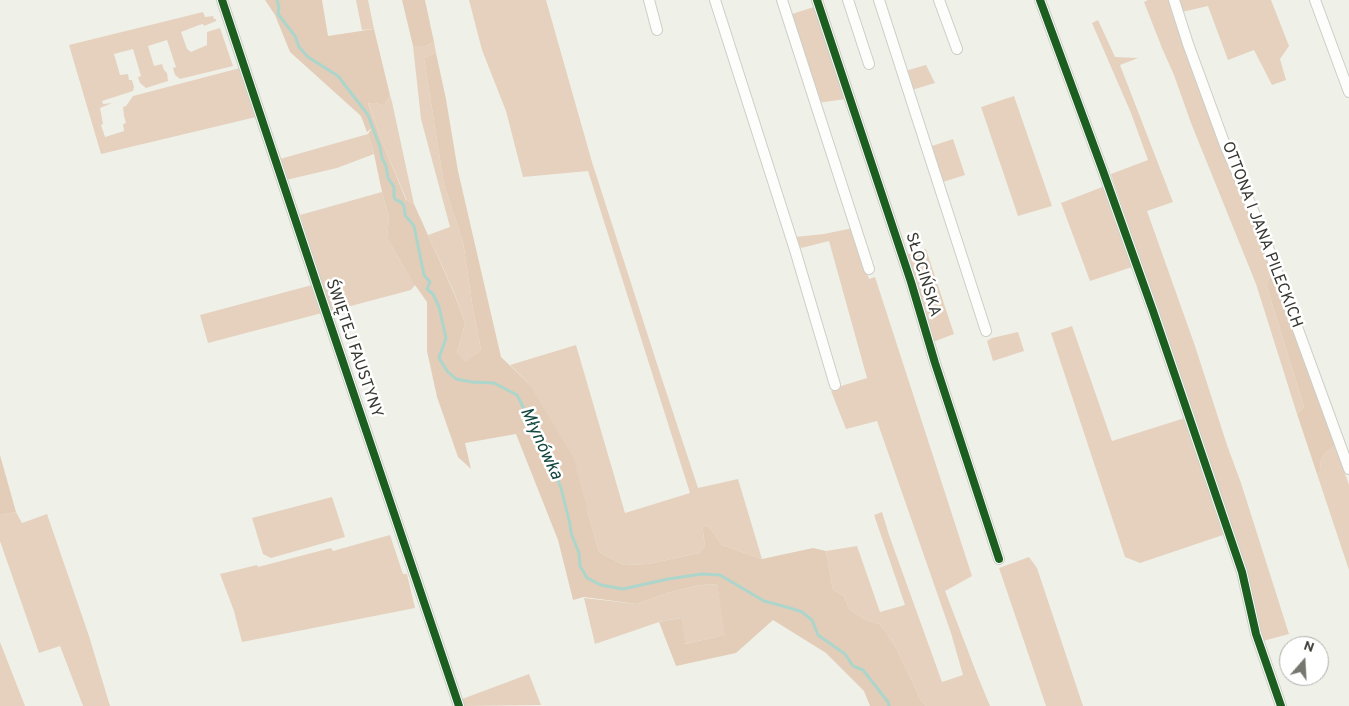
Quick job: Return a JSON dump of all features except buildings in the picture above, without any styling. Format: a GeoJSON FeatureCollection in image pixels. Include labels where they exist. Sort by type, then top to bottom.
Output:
{"type":"FeatureCollection","features":[{"type":"Feature","properties":{"kind":"street","name":"ŚWIĘTEJ FAUSTYNY"},"geometry":{"type":"LineString","coordinates":[[222,0],[459,706]]}},
{"type":"Feature","properties":{"kind":"street"},"geometry":{"type":"LineString","coordinates":[[649,0],[657,30]]}},
{"type":"Feature","properties":{"kind":"street"},"geometry":{"type":"LineString","coordinates":[[715,0],[795,250],[835,385]]}},
{"type":"Feature","properties":{"kind":"street"},"geometry":{"type":"LineString","coordinates":[[782,0],[869,269]]}},
{"type":"Feature","properties":{"kind":"street","name":"SŁOCIŃSKA"},"geometry":{"type":"LineString","coordinates":[[817,0],[911,282],[934,363],[999,559]]}},
{"type":"Feature","properties":{"kind":"street"},"geometry":{"type":"LineString","coordinates":[[848,0],[869,64]]}},
{"type":"Feature","properties":{"kind":"street"},"geometry":{"type":"LineString","coordinates":[[880,0],[986,331]]}},
{"type":"Feature","properties":{"kind":"street"},"geometry":{"type":"LineString","coordinates":[[939,0],[957,49]]}},
{"type":"Feature","properties":{"kind":"street"},"geometry":{"type":"LineString","coordinates":[[1040,0],[1160,329],[1242,572],[1256,634],[1281,706]]}},
{"type":"Feature","properties":{"kind":"street","name":"OTTONA I JANA PILECKICH"},"geometry":{"type":"LineString","coordinates":[[1174,0],[1225,145],[1262,231],[1349,469]]}},
{"type":"Feature","properties":{"kind":"street"},"geometry":{"type":"LineString","coordinates":[[1315,0],[1349,92]]}},
{"type":"Feature","properties":{"kind":"shaded area"},"geometry":{"type":"Polygon","coordinates":[[[265,0],[322,0],[328,36],[374,29],[390,95],[384,106],[368,103],[406,200],[414,204],[454,293],[465,323],[457,353],[466,362],[481,350],[463,242],[444,185],[424,58],[436,53],[458,171],[501,357],[529,384],[573,457],[599,552],[624,565],[648,564],[699,553],[705,546],[702,525],[709,527],[722,545],[762,559],[813,548],[826,551],[833,590],[844,596],[849,609],[866,620],[880,624],[895,646],[922,702],[926,706],[870,706],[864,691],[826,653],[773,620],[736,653],[676,666],[659,622],[681,618],[685,644],[725,635],[717,584],[700,585],[667,593],[637,604],[584,597],[573,600],[558,540],[516,434],[465,443],[471,469],[458,457],[437,397],[427,351],[427,302],[410,278],[387,238],[389,217],[368,134],[372,128],[367,132],[361,116],[290,52],[275,15],[265,0]]]}},
{"type":"Feature","properties":{"kind":"shaded area"},"geometry":{"type":"Polygon","coordinates":[[[356,0],[368,0],[374,29],[362,30],[356,0]]]}},
{"type":"Feature","properties":{"kind":"shaded area"},"geometry":{"type":"Polygon","coordinates":[[[402,0],[425,0],[434,42],[426,46],[413,46],[402,0]]]}},
{"type":"Feature","properties":{"kind":"shaded area"},"geometry":{"type":"Polygon","coordinates":[[[469,0],[546,0],[592,162],[698,488],[738,479],[762,559],[722,545],[709,527],[702,525],[705,546],[699,553],[648,564],[624,565],[599,552],[588,513],[529,384],[510,365],[576,345],[625,513],[690,493],[588,171],[523,177],[506,111],[482,50],[469,0]]]}},
{"type":"Feature","properties":{"kind":"shaded area"},"geometry":{"type":"Polygon","coordinates":[[[1148,0],[1168,0],[1213,125],[1257,227],[1273,272],[1266,284],[1304,407],[1297,414],[1256,284],[1144,2],[1148,0]]]}},
{"type":"Feature","properties":{"kind":"shaded area"},"geometry":{"type":"Polygon","coordinates":[[[1178,0],[1271,0],[1289,46],[1280,59],[1286,80],[1272,85],[1254,50],[1228,60],[1208,6],[1182,12],[1178,0]]]}},
{"type":"Feature","properties":{"kind":"shaded area"},"geometry":{"type":"Polygon","coordinates":[[[817,6],[846,99],[817,103],[789,15],[817,6]]]}},
{"type":"Feature","properties":{"kind":"shaded area"},"geometry":{"type":"Polygon","coordinates":[[[203,12],[205,17],[213,16],[216,21],[181,32],[187,49],[191,52],[207,45],[207,32],[220,28],[233,66],[180,79],[175,75],[173,68],[176,67],[167,40],[148,46],[154,66],[162,64],[167,73],[168,81],[146,88],[140,83],[138,77],[141,76],[133,49],[114,54],[120,75],[128,74],[129,80],[132,80],[134,87],[133,91],[102,101],[103,104],[112,103],[100,108],[103,124],[101,125],[105,137],[124,131],[123,124],[126,123],[123,107],[126,106],[133,96],[240,68],[256,117],[101,154],[69,45],[203,12]]]}},
{"type":"Feature","properties":{"kind":"shaded area"},"geometry":{"type":"Polygon","coordinates":[[[1098,20],[1115,57],[1138,58],[1120,65],[1173,202],[1147,211],[1241,483],[1289,634],[1263,641],[1258,630],[1201,443],[1111,174],[1148,160],[1131,113],[1092,23],[1098,20]]]}},
{"type":"Feature","properties":{"kind":"shaded area"},"geometry":{"type":"Polygon","coordinates":[[[434,42],[436,53],[424,58],[444,185],[463,242],[481,350],[466,363],[457,353],[465,323],[454,292],[428,235],[450,227],[421,119],[413,46],[426,46],[434,42]]]}},
{"type":"Feature","properties":{"kind":"shaded area"},"geometry":{"type":"Polygon","coordinates":[[[926,65],[935,83],[912,90],[905,71],[926,65]]]}},
{"type":"Feature","properties":{"kind":"shaded area"},"geometry":{"type":"Polygon","coordinates":[[[390,95],[414,204],[407,201],[368,102],[384,106],[390,95]]]}},
{"type":"Feature","properties":{"kind":"shaded area"},"geometry":{"type":"Polygon","coordinates":[[[1014,96],[1052,206],[1018,216],[981,107],[1014,96]]]}},
{"type":"Feature","properties":{"kind":"shaded area"},"geometry":{"type":"Polygon","coordinates":[[[368,134],[374,154],[337,168],[286,180],[280,159],[368,134]]]}},
{"type":"Feature","properties":{"kind":"shaded area"},"geometry":{"type":"Polygon","coordinates":[[[953,139],[965,175],[943,182],[929,147],[953,139]]]}},
{"type":"Feature","properties":{"kind":"shaded area"},"geometry":{"type":"Polygon","coordinates":[[[1105,186],[1132,267],[1090,281],[1061,203],[1105,186]]]}},
{"type":"Feature","properties":{"kind":"shaded area"},"geometry":{"type":"Polygon","coordinates":[[[382,192],[389,217],[387,238],[410,278],[416,284],[411,290],[332,311],[329,308],[300,215],[382,192]]]}},
{"type":"Feature","properties":{"kind":"shaded area"},"geometry":{"type":"Polygon","coordinates":[[[853,228],[869,279],[875,277],[972,576],[945,591],[990,706],[926,706],[922,702],[895,646],[880,624],[866,620],[849,609],[844,596],[833,590],[826,551],[857,546],[880,612],[905,605],[874,515],[882,512],[942,682],[963,675],[951,633],[877,421],[846,429],[831,391],[867,378],[829,241],[801,248],[795,237],[853,228]]]}},
{"type":"Feature","properties":{"kind":"shaded area"},"geometry":{"type":"Polygon","coordinates":[[[926,249],[954,334],[933,342],[905,255],[926,249]]]}},
{"type":"Feature","properties":{"kind":"shaded area"},"geometry":{"type":"Polygon","coordinates":[[[1273,272],[1335,445],[1323,456],[1320,462],[1321,470],[1317,474],[1297,414],[1304,407],[1266,284],[1273,272]]]}},
{"type":"Feature","properties":{"kind":"shaded area"},"geometry":{"type":"Polygon","coordinates":[[[312,285],[322,313],[208,343],[200,315],[312,285]]]}},
{"type":"Feature","properties":{"kind":"shaded area"},"geometry":{"type":"Polygon","coordinates":[[[1072,326],[1112,441],[1185,418],[1223,535],[1140,563],[1125,557],[1051,333],[1072,326]]]}},
{"type":"Feature","properties":{"kind":"shaded area"},"geometry":{"type":"Polygon","coordinates":[[[1018,332],[1024,351],[993,361],[987,341],[1018,332]]]}},
{"type":"Feature","properties":{"kind":"shaded area"},"geometry":{"type":"Polygon","coordinates":[[[1335,445],[1349,485],[1349,570],[1317,474],[1321,470],[1320,462],[1323,456],[1335,445]]]}},
{"type":"Feature","properties":{"kind":"shaded area"},"geometry":{"type":"Polygon","coordinates":[[[0,455],[16,512],[0,515],[0,455]]]}},
{"type":"Feature","properties":{"kind":"shaded area"},"geometry":{"type":"Polygon","coordinates":[[[332,497],[345,537],[271,558],[263,554],[252,518],[332,497]]]}},
{"type":"Feature","properties":{"kind":"shaded area"},"geometry":{"type":"Polygon","coordinates":[[[16,512],[22,523],[47,514],[89,636],[110,706],[83,706],[60,646],[39,653],[0,541],[0,515],[16,512]]]}},
{"type":"Feature","properties":{"kind":"shaded area"},"geometry":{"type":"Polygon","coordinates":[[[390,535],[403,574],[407,574],[415,608],[242,642],[234,611],[220,574],[257,565],[258,567],[331,548],[333,551],[390,535]]]}},
{"type":"Feature","properties":{"kind":"shaded area"},"geometry":{"type":"Polygon","coordinates":[[[1029,557],[1037,568],[1083,706],[1046,706],[999,568],[1029,557]]]}},
{"type":"Feature","properties":{"kind":"shaded area"},"geometry":{"type":"Polygon","coordinates":[[[717,584],[726,635],[684,644],[680,618],[659,622],[595,644],[584,598],[637,604],[667,593],[700,585],[717,584]]]}},
{"type":"Feature","properties":{"kind":"shaded area"},"geometry":{"type":"Polygon","coordinates":[[[0,642],[25,706],[0,706],[0,642]]]}},
{"type":"Feature","properties":{"kind":"shaded area"},"geometry":{"type":"Polygon","coordinates":[[[529,674],[541,705],[464,706],[462,699],[529,674]]]}},
{"type":"Feature","properties":{"kind":"waterway","name":"Młynówka"},"geometry":{"type":"LineString","coordinates":[[277,0],[278,14],[295,36],[299,47],[308,57],[338,76],[368,115],[380,147],[388,178],[394,187],[394,197],[404,206],[405,215],[414,226],[424,275],[430,282],[427,289],[433,294],[439,307],[446,338],[439,358],[447,371],[456,379],[494,383],[517,395],[550,460],[561,488],[571,533],[579,553],[580,566],[587,578],[601,585],[623,589],[702,574],[720,575],[764,601],[802,612],[812,620],[818,635],[845,654],[853,666],[863,670],[888,702],[889,706]]}},
{"type":"Feature","properties":{"kind":"cycle path"},"geometry":{"type":"LineString","coordinates":[[222,0],[459,706]]}},
{"type":"Feature","properties":{"kind":"cycle path"},"geometry":{"type":"LineString","coordinates":[[817,0],[911,282],[935,363],[999,559]]}},
{"type":"Feature","properties":{"kind":"cycle path"},"geometry":{"type":"LineString","coordinates":[[1040,0],[1153,311],[1242,572],[1256,634],[1281,706]]}}]}
